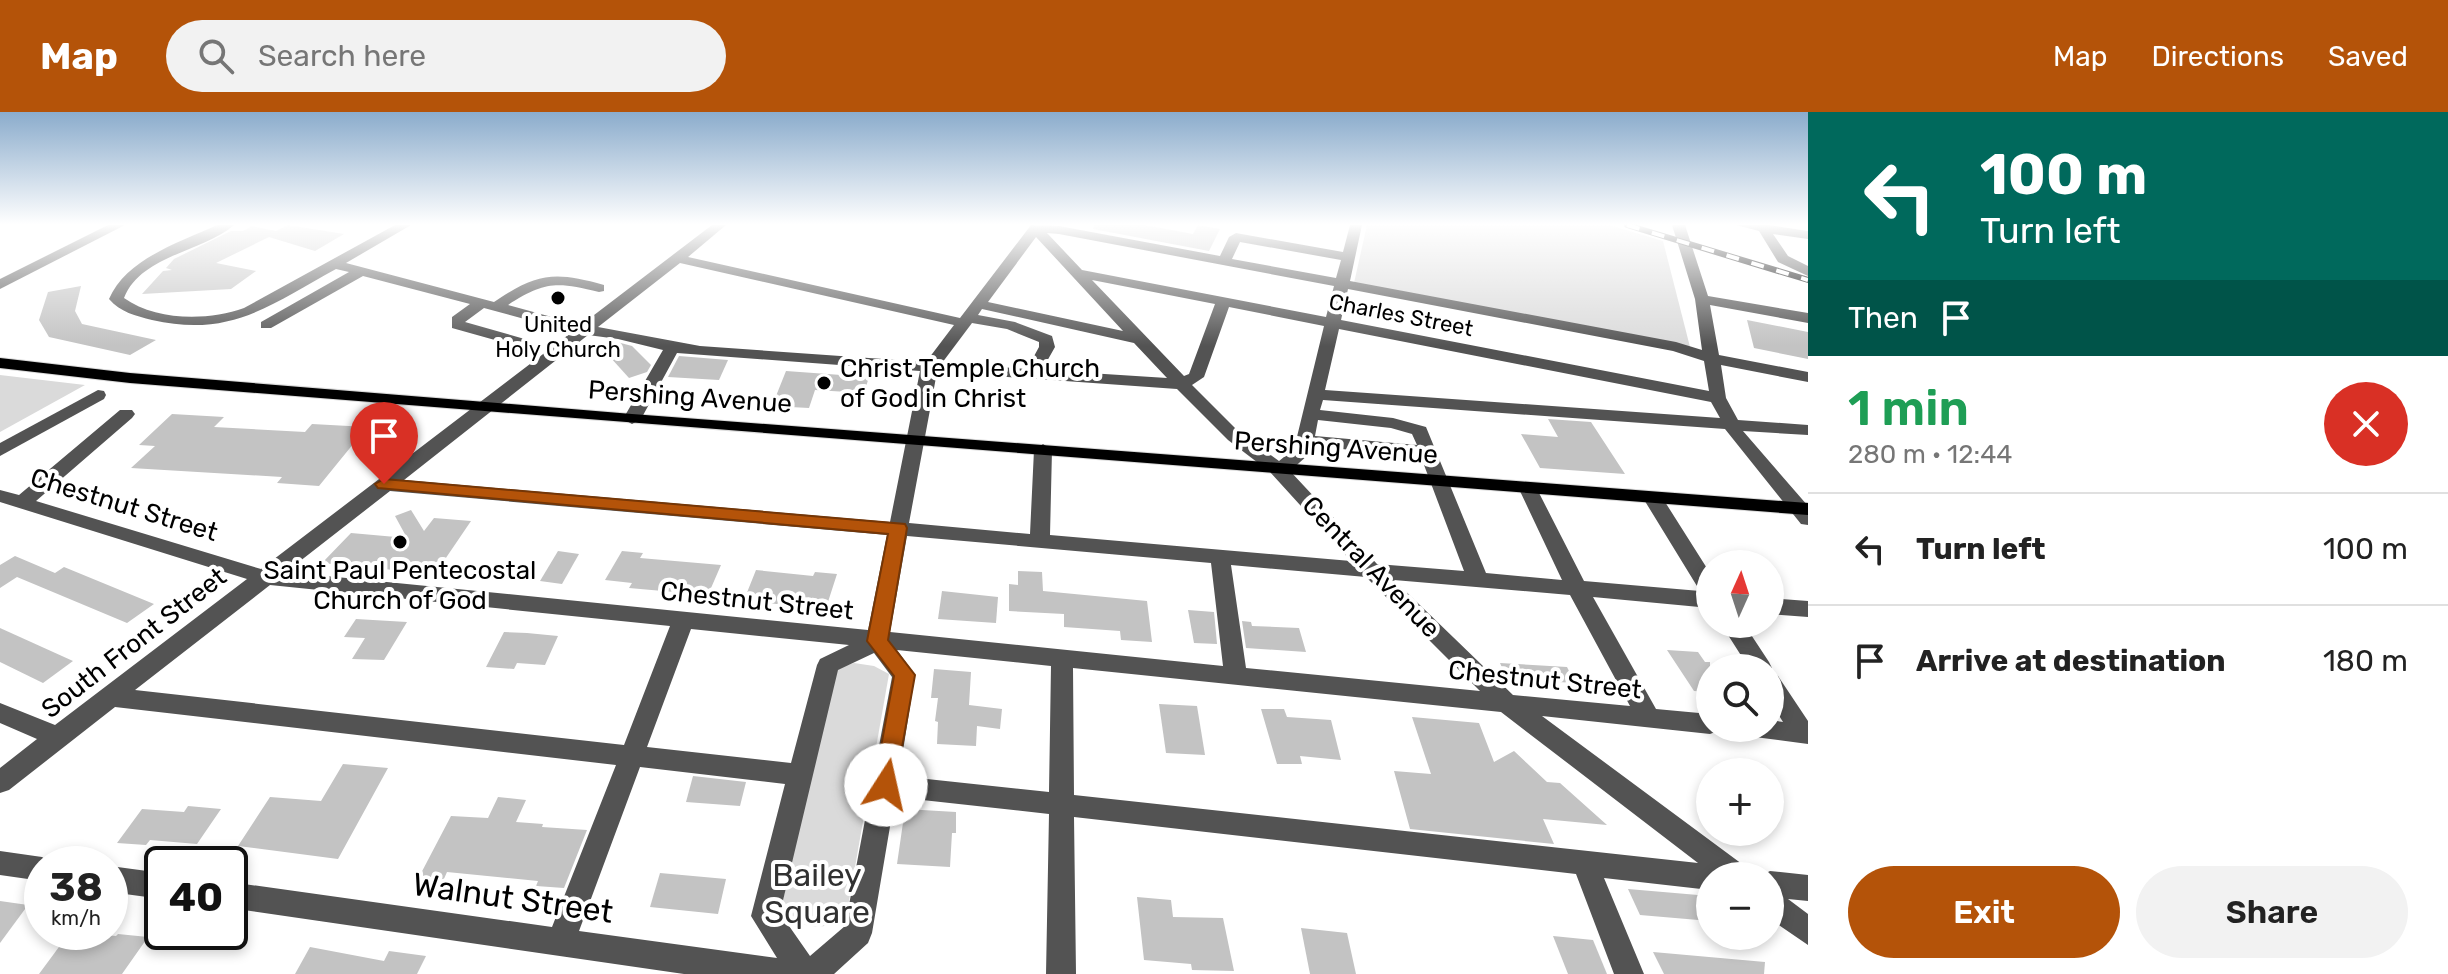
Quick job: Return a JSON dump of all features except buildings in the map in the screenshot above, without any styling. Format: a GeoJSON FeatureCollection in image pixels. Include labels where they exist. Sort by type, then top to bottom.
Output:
{"type":"FeatureCollection","features":[{"type":"Feature","properties":{"kind":"main road","name":"Pershing Avenue"},"geometry":{"type":"LineString","coordinates":[[0,363],[130,378],[1805,512]]}},
{"type":"Feature","properties":{"kind":"street"},"geometry":{"type":"LineString","coordinates":[[0,285],[39,265]]}},
{"type":"Feature","properties":{"kind":"street"},"geometry":{"type":"LineString","coordinates":[[148,265],[123,282],[117,291],[116,299],[122,307],[199,322],[249,311],[332,265]]}},
{"type":"Feature","properties":{"kind":"street"},"geometry":{"type":"LineString","coordinates":[[339,265],[584,330],[618,334],[672,348],[929,369],[1181,384],[1196,377],[1223,302]]}},
{"type":"Feature","properties":{"kind":"street","name":"South Front Street"},"geometry":{"type":"LineString","coordinates":[[0,782],[666,265]]}},
{"type":"Feature","properties":{"kind":"street"},"geometry":{"type":"LineString","coordinates":[[712,265],[970,315],[1139,339]]}},
{"type":"Feature","properties":{"kind":"street"},"geometry":{"type":"LineString","coordinates":[[812,974],[858,933],[904,675],[877,641],[929,369],[1008,265]]}},
{"type":"Feature","properties":{"kind":"street","name":"Central Avenue"},"geometry":{"type":"LineString","coordinates":[[1070,265],[1181,384],[1243,446],[1281,469],[1290,484],[1370,569],[1509,705],[1717,862]]}},
{"type":"Feature","properties":{"kind":"street"},"geometry":{"type":"LineString","coordinates":[[1245,265],[1676,347],[1714,359],[1808,377]]}},
{"type":"Feature","properties":{"kind":"street"},"geometry":{"type":"LineString","coordinates":[[1281,469],[1302,451],[1347,265]]}},
{"type":"Feature","properties":{"kind":"street"},"geometry":{"type":"LineString","coordinates":[[1692,265],[1714,359],[1718,398],[1731,425],[1805,512]]}},
{"type":"Feature","properties":{"kind":"street"},"geometry":{"type":"LineString","coordinates":[[266,325],[362,271]]}},
{"type":"Feature","properties":{"kind":"street","name":"Charles Street"},"geometry":{"type":"LineString","coordinates":[[1077,273],[1718,398]]}},
{"type":"Feature","properties":{"kind":"street"},"geometry":{"type":"LineString","coordinates":[[522,343],[457,325],[457,320],[530,284],[550,278],[565,278],[599,288]]}},
{"type":"Feature","properties":{"kind":"street"},"geometry":{"type":"LineString","coordinates":[[1702,299],[1808,318]]}},
{"type":"Feature","properties":{"kind":"street"},"geometry":{"type":"LineString","coordinates":[[970,315],[1010,325],[1046,339],[1047,347],[1031,375]]}},
{"type":"Feature","properties":{"kind":"street"},"geometry":{"type":"LineString","coordinates":[[632,419],[672,348]]}},
{"type":"Feature","properties":{"kind":"street"},"geometry":{"type":"LineString","coordinates":[[1316,394],[1808,430]]}},
{"type":"Feature","properties":{"kind":"street"},"geometry":{"type":"LineString","coordinates":[[0,450],[98,395]]}},
{"type":"Feature","properties":{"kind":"street"},"geometry":{"type":"LineString","coordinates":[[22,503],[126,414]]}},
{"type":"Feature","properties":{"kind":"street"},"geometry":{"type":"LineString","coordinates":[[1311,414],[1411,427],[1420,431],[1478,580]]}},
{"type":"Feature","properties":{"kind":"street"},"geometry":{"type":"LineString","coordinates":[[1305,440],[1428,452]]}},
{"type":"Feature","properties":{"kind":"street"},"geometry":{"type":"LineString","coordinates":[[1040,541],[1043,450]]}},
{"type":"Feature","properties":{"kind":"street"},"geometry":{"type":"LineString","coordinates":[[384,484],[1696,599]]}},
{"type":"Feature","properties":{"kind":"street"},"geometry":{"type":"LineString","coordinates":[[1528,489],[1577,588],[1649,719]]}},
{"type":"Feature","properties":{"kind":"street","name":"Chestnut Street"},"geometry":{"type":"LineString","coordinates":[[0,496],[263,577],[1696,723]]}},
{"type":"Feature","properties":{"kind":"street"},"geometry":{"type":"LineString","coordinates":[[1653,498],[1696,567]]}},
{"type":"Feature","properties":{"kind":"street"},"geometry":{"type":"LineString","coordinates":[[1220,557],[1236,677]]}},
{"type":"Feature","properties":{"kind":"street"},"geometry":{"type":"LineString","coordinates":[[1784,607],[1808,609]]}},
{"type":"Feature","properties":{"kind":"street"},"geometry":{"type":"LineString","coordinates":[[561,941],[683,621]]}},
{"type":"Feature","properties":{"kind":"street"},"geometry":{"type":"LineString","coordinates":[[805,974],[765,916],[828,665],[877,641]]}},
{"type":"Feature","properties":{"kind":"street"},"geometry":{"type":"LineString","coordinates":[[1061,974],[1062,660]]}},
{"type":"Feature","properties":{"kind":"street"},"geometry":{"type":"LineString","coordinates":[[111,697],[799,775]]}},
{"type":"Feature","properties":{"kind":"street"},"geometry":{"type":"LineString","coordinates":[[1784,702],[1806,734]]}},
{"type":"Feature","properties":{"kind":"street"},"geometry":{"type":"LineString","coordinates":[[0,713],[58,737]]}},
{"type":"Feature","properties":{"kind":"street"},"geometry":{"type":"LineString","coordinates":[[1784,732],[1806,734]]}},
{"type":"Feature","properties":{"kind":"street"},"geometry":{"type":"LineString","coordinates":[[886,785],[1696,875]]}},
{"type":"Feature","properties":{"kind":"street"},"geometry":{"type":"LineString","coordinates":[[0,863],[24,866]]}},
{"type":"Feature","properties":{"kind":"street"},"geometry":{"type":"LineString","coordinates":[[1585,863],[1629,974]]}},
{"type":"Feature","properties":{"kind":"street"},"geometry":{"type":"LineString","coordinates":[[1784,885],[1808,888]]}},
{"type":"Feature","properties":{"kind":"street","name":"Walnut Street"},"geometry":{"type":"LineString","coordinates":[[248,898],[785,974]]}},
{"type":"Feature","properties":{"kind":"street"},"geometry":{"type":"LineString","coordinates":[[1784,913],[1808,931]]}},
{"type":"Feature","properties":{"kind":"green space"},"geometry":{"type":"Polygon","coordinates":[[[1358,265],[1669,265],[1690,347],[1354,283],[1358,265]]]}},
{"type":"Feature","properties":{"kind":"green space"},"geometry":{"type":"Polygon","coordinates":[[[0,375],[85,385],[0,432],[0,375]]]}},
{"type":"Feature","properties":{"kind":"green space","name":"Bailey Square"},"geometry":{"type":"Polygon","coordinates":[[[854,663],[874,666],[889,674],[846,918],[829,925],[811,926],[795,921],[781,909],[835,669],[854,663]]]}},
{"type":"Feature","properties":{"kind":"railway"},"geometry":{"type":"LineString","coordinates":[[1759,265],[1808,280]]}},
{"type":"Feature","properties":{"kind":"place","name":"United Holy Church"},"geometry":{"type":"Point","coordinates":[558,298]}},
{"type":"Feature","properties":{"kind":"place","name":"Christ Temple Church of God in Christ"},"geometry":{"type":"Point","coordinates":[824,383]}},
{"type":"Feature","properties":{"kind":"place","name":"Saint Paul Pentecostal Church of God"},"geometry":{"type":"Point","coordinates":[400,542]}},
{"type":"Feature","properties":{"kind":"route"},"geometry":{"type":"LineString","coordinates":[[384,484],[898,528],[877,641],[904,675],[886,785]]}}]}
